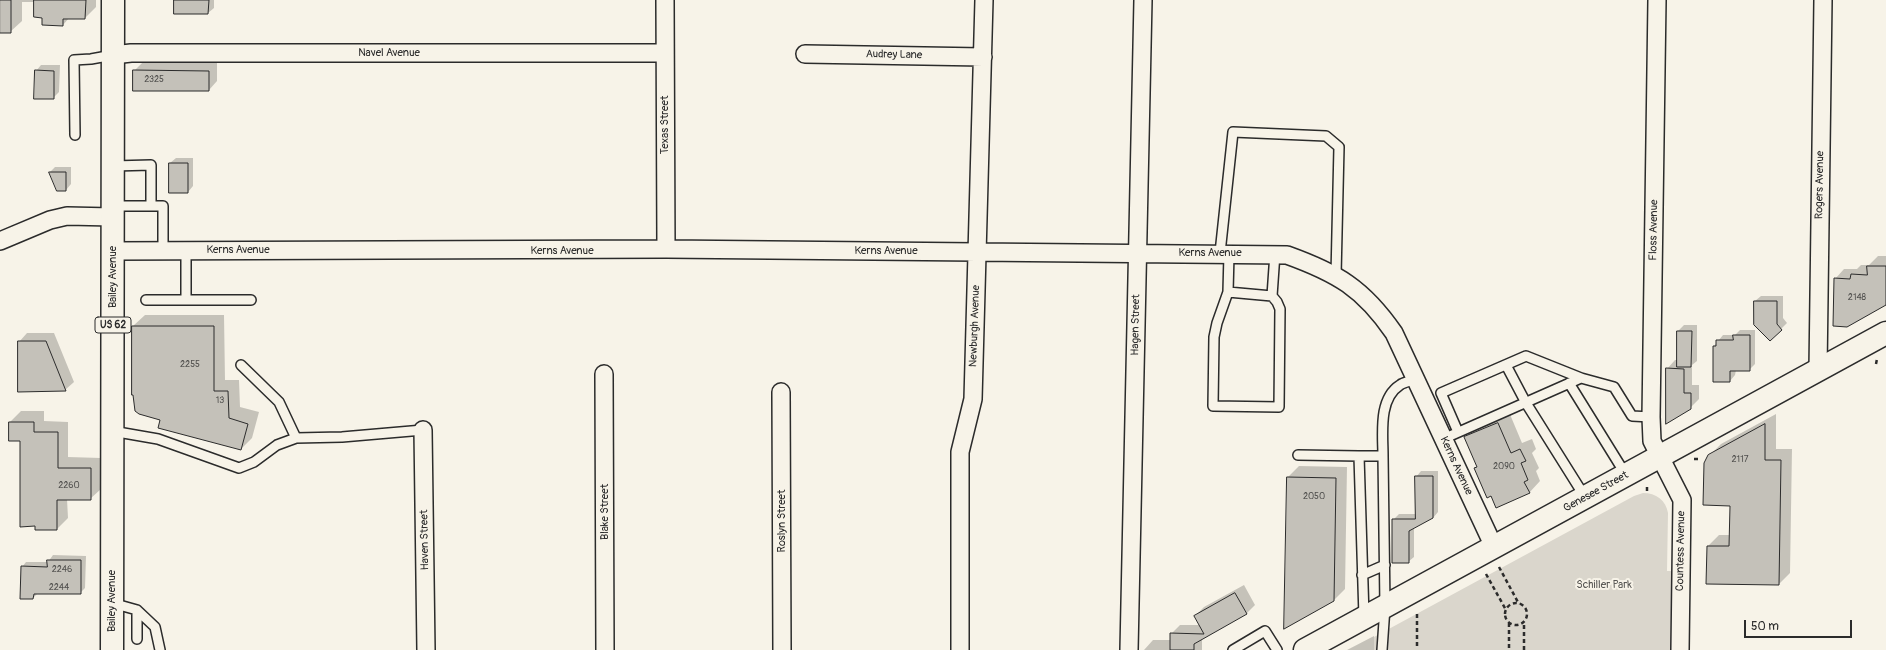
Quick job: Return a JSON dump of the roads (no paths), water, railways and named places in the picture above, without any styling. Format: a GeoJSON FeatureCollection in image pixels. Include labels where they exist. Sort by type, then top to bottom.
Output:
{"type":"FeatureCollection","features":[{"type":"Feature","properties":{"kind":"main road","name":"Bailey Avenue"},"geometry":{"type":"LineString","coordinates":[[112,650],[113,0]]}},
{"type":"Feature","properties":{"kind":"main road","name":"Genesee Street"},"geometry":{"type":"LineString","coordinates":[[1305,650],[1385,606],[1497,557],[1586,498],[1886,333]]}},
{"type":"Feature","properties":{"kind":"street","name":"Texas Street"},"geometry":{"type":"LineString","coordinates":[[665,0],[666,249]]}},
{"type":"Feature","properties":{"kind":"street","name":"Newburgh Avenue"},"geometry":{"type":"LineString","coordinates":[[960,650],[960,452],[973,399],[984,0]]}},
{"type":"Feature","properties":{"kind":"street","name":"Hagen Street"},"geometry":{"type":"LineString","coordinates":[[1129,650],[1143,0]]}},
{"type":"Feature","properties":{"kind":"street","name":"Floss Avenue"},"geometry":{"type":"LineString","coordinates":[[1656,0],[1651,417],[1652,441],[1659,458]]}},
{"type":"Feature","properties":{"kind":"street","name":"Rogers Avenue"},"geometry":{"type":"LineString","coordinates":[[1818,370],[1823,0]]}},
{"type":"Feature","properties":{"kind":"street","name":"Navel Avenue"},"geometry":{"type":"LineString","coordinates":[[113,55],[131,53],[665,53]]}},
{"type":"Feature","properties":{"kind":"street","name":"Audrey Lane"},"geometry":{"type":"LineString","coordinates":[[804,54],[983,56]]}},
{"type":"Feature","properties":{"kind":"street"},"geometry":{"type":"LineString","coordinates":[[0,241],[50,220],[67,216],[113,211]]}},
{"type":"Feature","properties":{"kind":"street","name":"Kerns Avenue"},"geometry":{"type":"LineString","coordinates":[[113,251],[666,249],[1275,253],[1287,255],[1316,265],[1336,275],[1367,298],[1382,315],[1394,333],[1426,401],[1451,436],[1497,557]]}},
{"type":"Feature","properties":{"kind":"street","name":"Blake Street"},"geometry":{"type":"LineString","coordinates":[[604,374],[605,650]]}},
{"type":"Feature","properties":{"kind":"street","name":"Roslyn Street"},"geometry":{"type":"LineString","coordinates":[[781,392],[782,650]]}},
{"type":"Feature","properties":{"kind":"street","name":"Haven Street"},"geometry":{"type":"LineString","coordinates":[[423,430],[426,650]]}},
{"type":"Feature","properties":{"kind":"street","name":"Countess Avenue"},"geometry":{"type":"LineString","coordinates":[[1659,458],[1682,500],[1680,650]]}},
{"type":"Feature","properties":{"kind":"lane"},"geometry":{"type":"LineString","coordinates":[[75,135],[74,60],[113,55]]}},
{"type":"Feature","properties":{"kind":"lane"},"geometry":{"type":"LineString","coordinates":[[1275,253],[1272,296],[1280,309],[1279,407],[1213,406],[1214,337],[1217,323],[1228,292],[1224,253],[1233,132],[1326,136],[1339,146],[1336,275]]}},
{"type":"Feature","properties":{"kind":"lane"},"geometry":{"type":"LineString","coordinates":[[113,166],[151,166],[151,206]]}},
{"type":"Feature","properties":{"kind":"lane"},"geometry":{"type":"LineString","coordinates":[[113,211],[163,206],[163,250]]}},
{"type":"Feature","properties":{"kind":"lane"},"geometry":{"type":"LineString","coordinates":[[186,250],[186,300]]}},
{"type":"Feature","properties":{"kind":"lane"},"geometry":{"type":"LineString","coordinates":[[1228,292],[1272,296]]}},
{"type":"Feature","properties":{"kind":"lane"},"geometry":{"type":"LineString","coordinates":[[146,300],[251,300]]}},
{"type":"Feature","properties":{"kind":"lane"},"geometry":{"type":"LineString","coordinates":[[1426,401],[1526,356],[1581,378],[1614,387],[1632,416],[1651,417]]}},
{"type":"Feature","properties":{"kind":"lane"},"geometry":{"type":"LineString","coordinates":[[241,365],[279,402],[296,438]]}},
{"type":"Feature","properties":{"kind":"lane"},"geometry":{"type":"LineString","coordinates":[[1506,365],[1526,403],[1586,498]]}},
{"type":"Feature","properties":{"kind":"lane"},"geometry":{"type":"LineString","coordinates":[[1441,393],[1451,436],[1581,378]]}},
{"type":"Feature","properties":{"kind":"lane"},"geometry":{"type":"LineString","coordinates":[[1382,650],[1385,606],[1383,416],[1389,398],[1400,385],[1415,379]]}},
{"type":"Feature","properties":{"kind":"lane"},"geometry":{"type":"LineString","coordinates":[[1569,383],[1626,476]]}},
{"type":"Feature","properties":{"kind":"lane"},"geometry":{"type":"LineString","coordinates":[[112,431],[158,438],[239,468],[254,462],[277,446],[296,438],[342,437],[423,430]]}},
{"type":"Feature","properties":{"kind":"lane"},"geometry":{"type":"LineString","coordinates":[[1298,455],[1383,456]]}},
{"type":"Feature","properties":{"kind":"lane"},"geometry":{"type":"LineString","coordinates":[[1359,456],[1364,618]]}},
{"type":"Feature","properties":{"kind":"lane"},"geometry":{"type":"LineString","coordinates":[[1362,575],[1385,564]]}},
{"type":"Feature","properties":{"kind":"lane"},"geometry":{"type":"LineString","coordinates":[[112,603],[137,610],[155,627],[160,650]]}},
{"type":"Feature","properties":{"kind":"lane"},"geometry":{"type":"LineString","coordinates":[[137,610],[137,639]]}},
{"type":"Feature","properties":{"kind":"lane"},"geometry":{"type":"LineString","coordinates":[[1233,650],[1265,632],[1277,650]]}},
{"type":"Feature","properties":{"kind":"park label","name":"Schiller Park"},"geometry":{"type":"Point","coordinates":[1604,585]}}]}
